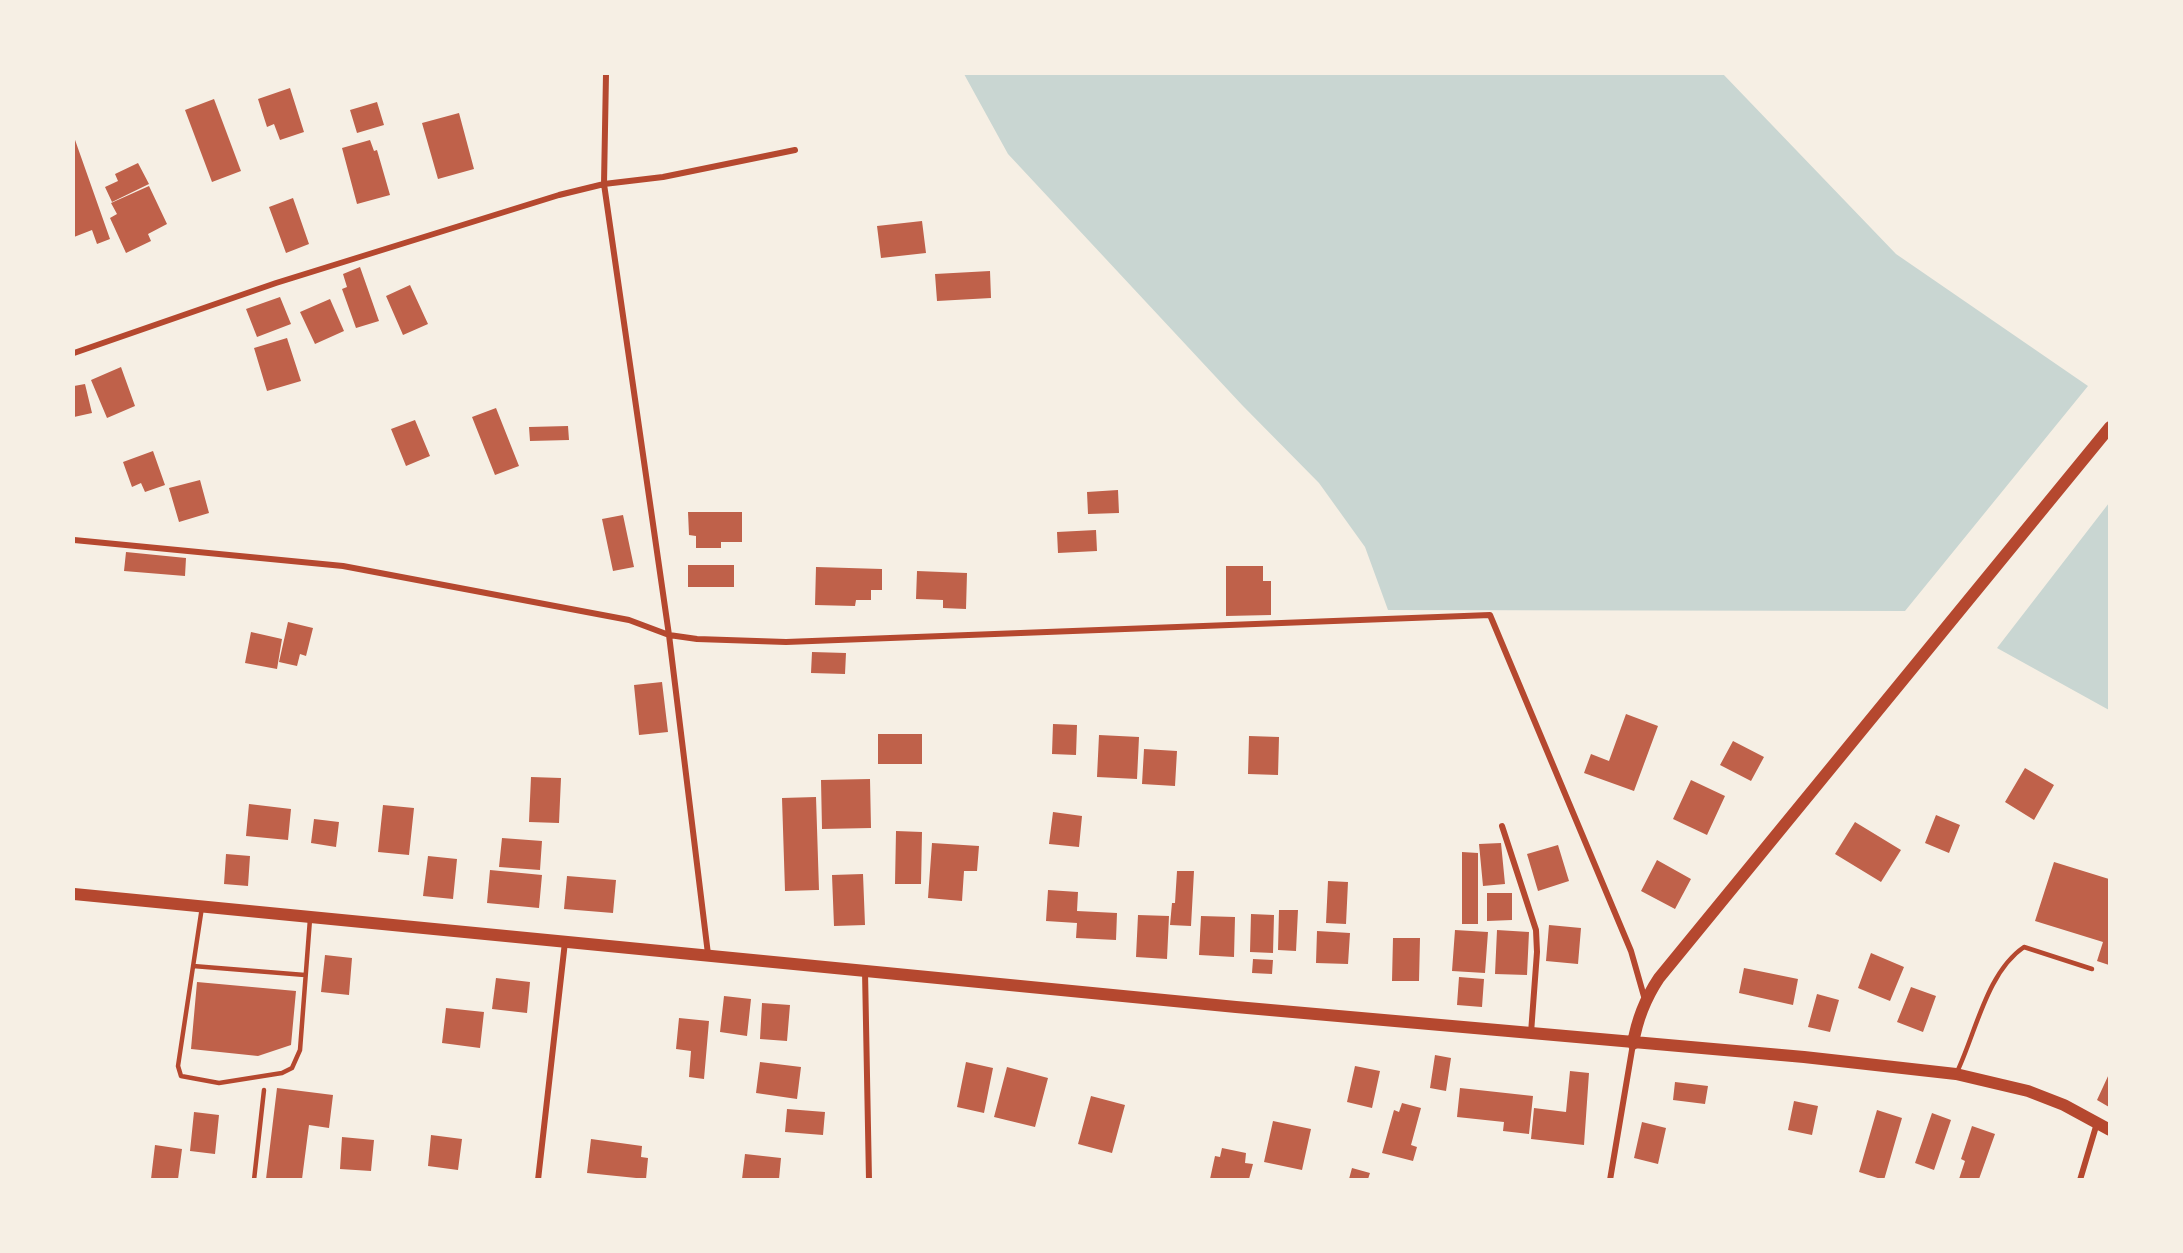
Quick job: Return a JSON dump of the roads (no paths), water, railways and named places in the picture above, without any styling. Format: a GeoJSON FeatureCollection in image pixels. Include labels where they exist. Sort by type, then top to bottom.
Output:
{"type":"FeatureCollection","features":[{"type":"Feature","properties":{"kind":"main road"},"geometry":{"type":"LineString","coordinates":[[1633,1044],[1636,1024],[1645,999],[1659,978],[2109,427]]}},
{"type":"Feature","properties":{"kind":"main road"},"geometry":{"type":"LineString","coordinates":[[74,894],[1531,1035],[1804,1057],[1956,1074],[2028,1091],[2098,1122],[2109,1130]]}},
{"type":"Feature","properties":{"kind":"street"},"geometry":{"type":"LineString","coordinates":[[606,74],[604,184],[669,635],[708,954]]}},
{"type":"Feature","properties":{"kind":"street"},"geometry":{"type":"LineString","coordinates":[[74,353],[276,283],[547,198],[604,184],[663,177],[795,150]]}},
{"type":"Feature","properties":{"kind":"street"},"geometry":{"type":"LineString","coordinates":[[74,540],[342,566],[629,620],[669,635],[697,639],[786,642],[1490,615],[1631,951],[1645,999]]}},
{"type":"Feature","properties":{"kind":"street"},"geometry":{"type":"LineString","coordinates":[[1502,826],[1536,930],[1537,952],[1531,1035]]}},
{"type":"Feature","properties":{"kind":"street"},"geometry":{"type":"LineString","coordinates":[[538,1179],[565,941]]}},
{"type":"Feature","properties":{"kind":"street"},"geometry":{"type":"LineString","coordinates":[[865,971],[869,1179]]}},
{"type":"Feature","properties":{"kind":"street"},"geometry":{"type":"LineString","coordinates":[[1610,1179],[1633,1044]]}},
{"type":"Feature","properties":{"kind":"street"},"geometry":{"type":"LineString","coordinates":[[2080,1179],[2098,1122]]}},
{"type":"Feature","properties":{"kind":"lane"},"geometry":{"type":"LineString","coordinates":[[202,907],[178,1066],[182,1076],[219,1083],[282,1072],[292,1068],[300,1050],[310,917]]}},
{"type":"Feature","properties":{"kind":"lane"},"geometry":{"type":"LineString","coordinates":[[1956,1074],[1998,972],[2011,956],[2024,947],[2092,969]]}},
{"type":"Feature","properties":{"kind":"lane"},"geometry":{"type":"LineString","coordinates":[[193,966],[305,975]]}},
{"type":"Feature","properties":{"kind":"lane"},"geometry":{"type":"LineString","coordinates":[[254,1179],[264,1090]]}}]}
